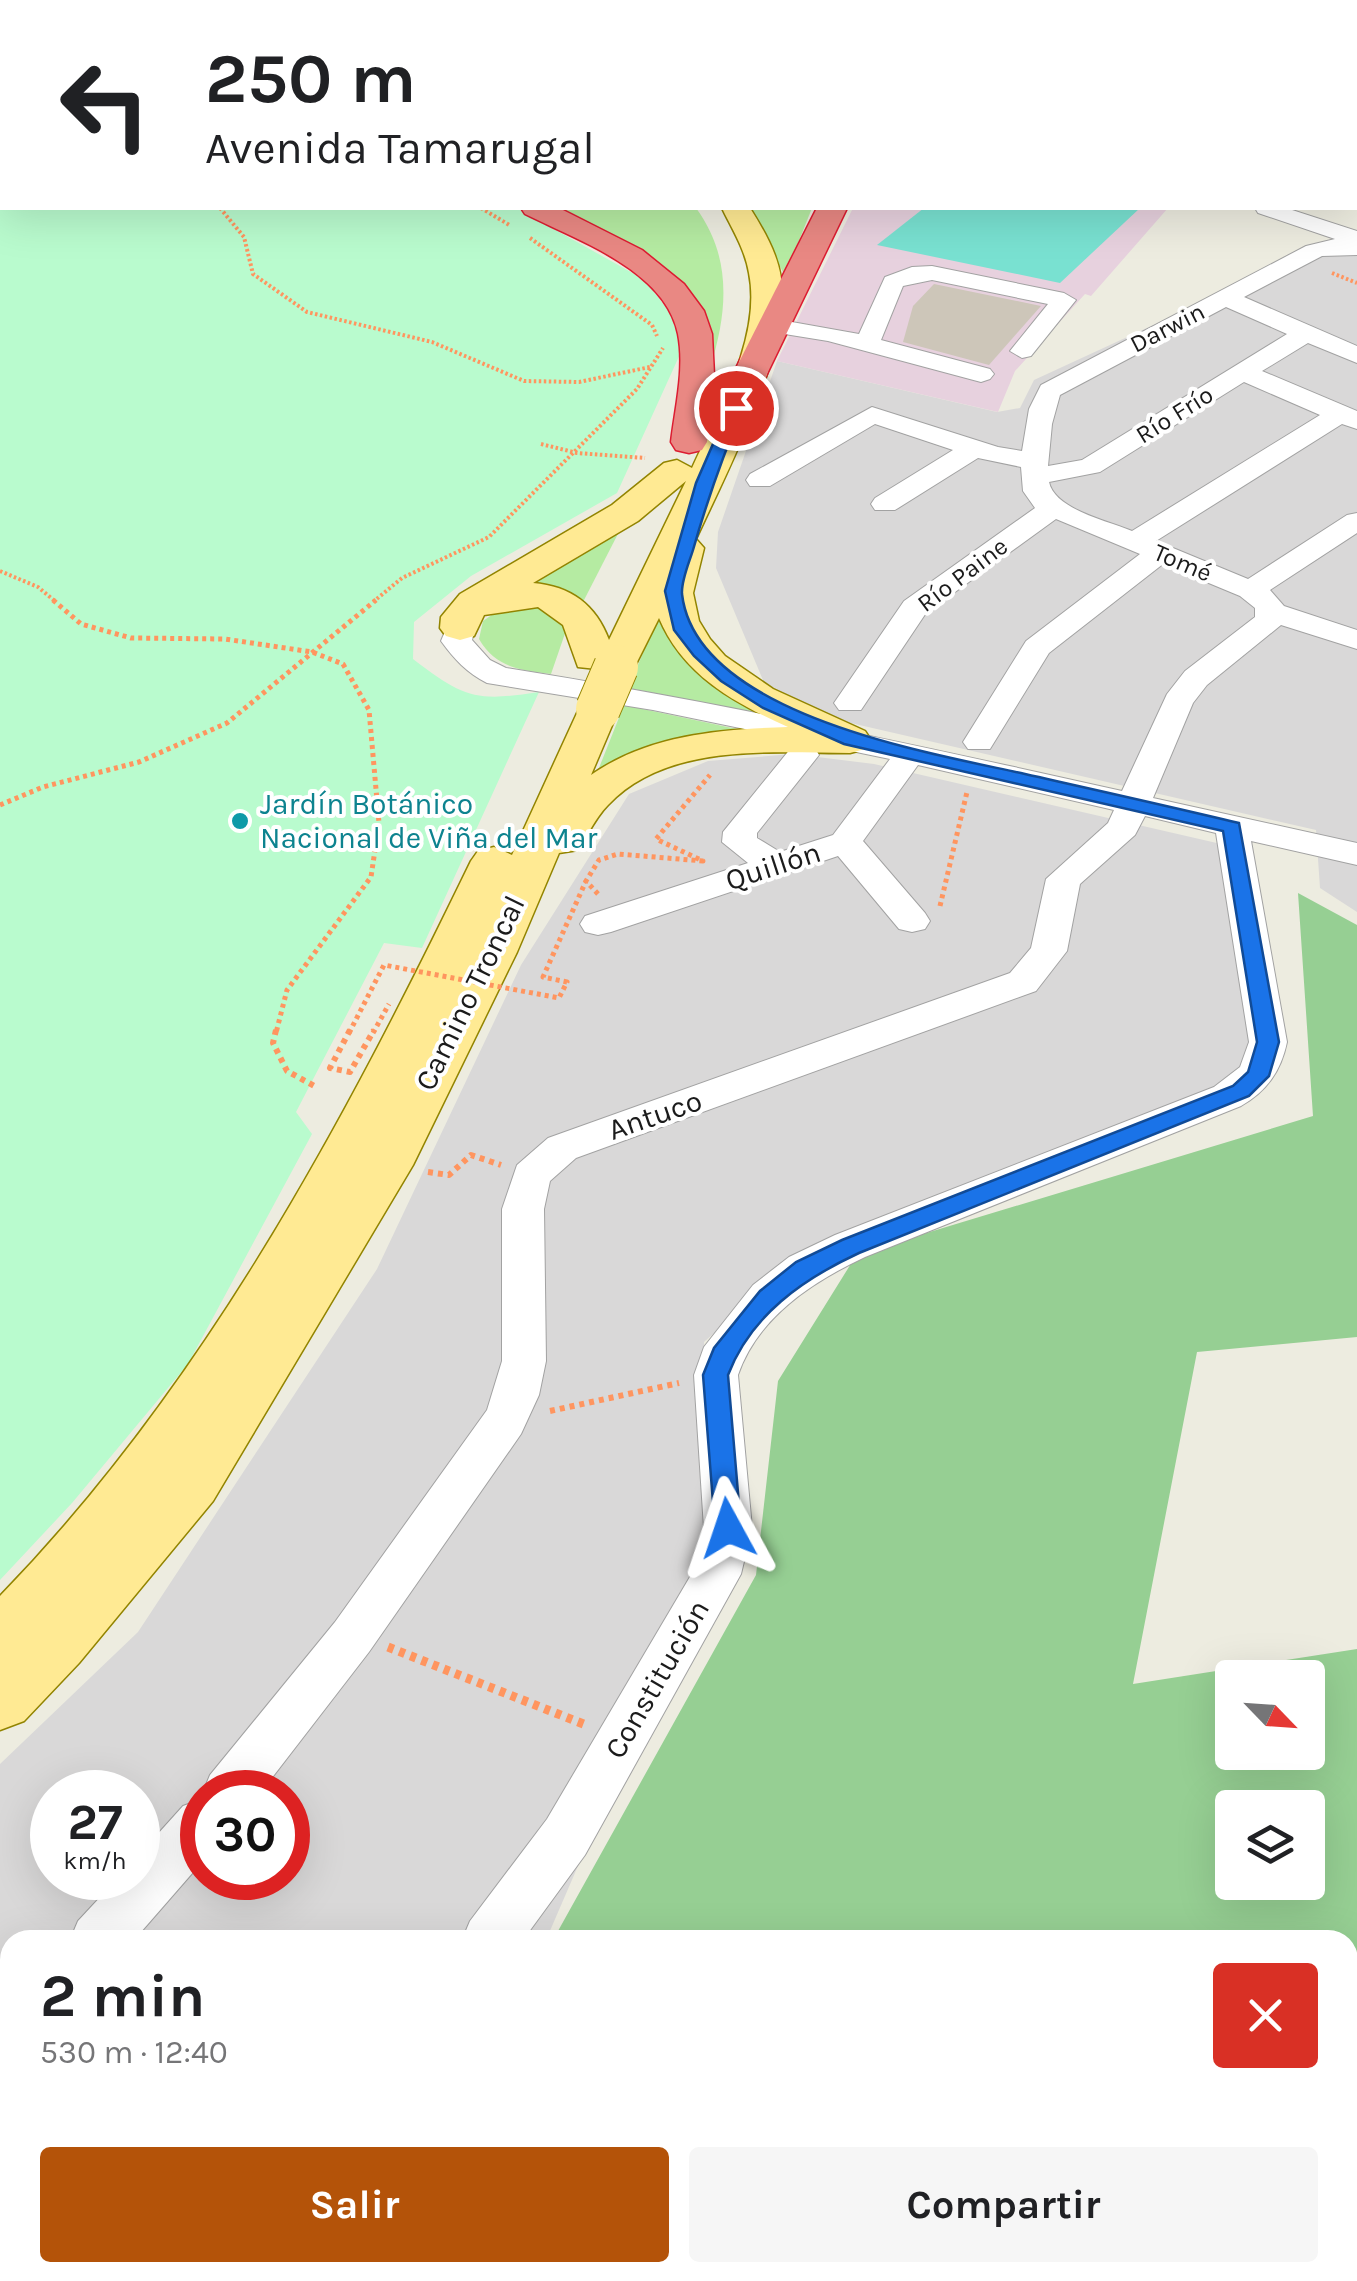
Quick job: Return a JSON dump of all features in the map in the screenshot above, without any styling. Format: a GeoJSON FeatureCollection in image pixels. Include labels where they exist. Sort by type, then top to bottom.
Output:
{"type":"FeatureCollection","features":[{"type":"Feature","properties":{"kind":"highway"},"geometry":{"type":"LineString","coordinates":[[748,378],[831,210]]}},
{"type":"Feature","properties":{"kind":"highway"},"geometry":{"type":"LineString","coordinates":[[524,223],[627,254],[661,280],[684,307],[694,328],[696,350],[688,464]]}},
{"type":"Feature","properties":{"kind":"main road","name":"Camino Troncal"},"geometry":{"type":"LineString","coordinates":[[0,1640],[35,1605],[157,1457],[244,1330],[346,1158],[592,681],[688,464],[730,351],[739,311],[734,256],[711,210]]}},
{"type":"Feature","properties":{"kind":"main road","name":"Camino Troncal"},"geometry":{"type":"LineString","coordinates":[[688,464],[748,378],[766,317],[767,288],[753,237],[737,210]]}},
{"type":"Feature","properties":{"kind":"main road"},"geometry":{"type":"LineString","coordinates":[[460,628],[460,616],[474,602],[625,514],[688,464]]}},
{"type":"Feature","properties":{"kind":"main road"},"geometry":{"type":"LineString","coordinates":[[688,464],[673,591],[683,630],[700,653],[728,677],[770,704],[850,722]]}},
{"type":"Feature","properties":{"kind":"main road"},"geometry":{"type":"LineString","coordinates":[[460,628],[476,611],[502,598],[530,593],[546,595],[572,606],[588,631],[592,681]]}},
{"type":"Feature","properties":{"kind":"main road","name":"Camino Troncal"},"geometry":{"type":"LineString","coordinates":[[0,1700],[56,1643],[190,1483],[386,1165],[493,952],[592,681]]}},
{"type":"Feature","properties":{"kind":"main road"},"geometry":{"type":"LineString","coordinates":[[493,952],[582,808],[598,790],[660,758],[850,722]]}},
{"type":"Feature","properties":{"kind":"street"},"geometry":{"type":"LineString","coordinates":[[1273,210],[1357,239]]}},
{"type":"Feature","properties":{"kind":"street","name":"Darwin"},"geometry":{"type":"LineString","coordinates":[[1036,469],[1041,400],[1050,390],[1314,251],[1335,246],[1357,248]]}},
{"type":"Feature","properties":{"kind":"street"},"geometry":{"type":"LineString","coordinates":[[866,343],[892,282],[904,276],[932,273],[1064,300],[1022,352]]}},
{"type":"Feature","properties":{"kind":"street"},"geometry":{"type":"LineString","coordinates":[[1225,298],[1357,355]]}},
{"type":"Feature","properties":{"kind":"street"},"geometry":{"type":"LineString","coordinates":[[775,326],[831,333],[915,360],[981,374]]}},
{"type":"Feature","properties":{"kind":"street","name":"Río Frío"},"geometry":{"type":"LineString","coordinates":[[1036,469],[1090,466],[1306,333]]}},
{"type":"Feature","properties":{"kind":"street"},"geometry":{"type":"LineString","coordinates":[[1242,372],[1349,417]]}},
{"type":"Feature","properties":{"kind":"street"},"geometry":{"type":"LineString","coordinates":[[760,480],[872,415],[1036,469],[1044,501],[1053,508]]}},
{"type":"Feature","properties":{"kind":"street"},"geometry":{"type":"LineString","coordinates":[[976,754],[1037,647],[1147,547],[1349,417]]}},
{"type":"Feature","properties":{"kind":"street"},"geometry":{"type":"LineString","coordinates":[[885,504],[974,449]]}},
{"type":"Feature","properties":{"kind":"street","name":"Tomé"},"geometry":{"type":"LineString","coordinates":[[1053,508],[1261,601],[1352,631]]}},
{"type":"Feature","properties":{"kind":"street","name":"Río Paine"},"geometry":{"type":"LineString","coordinates":[[850,722],[892,636],[915,607],[1053,508]]}},
{"type":"Feature","properties":{"kind":"street","name":"Antuco"},"geometry":{"type":"LineString","coordinates":[[530,1174],[562,1148],[1023,982],[1048,951],[1064,879],[1122,828],[1187,690],[1196,678],[1268,622],[1261,601],[1357,522]]}},
{"type":"Feature","properties":{"kind":"street"},"geometry":{"type":"LineString","coordinates":[[460,628],[456,641],[467,656],[498,676],[653,700],[850,722],[910,754],[976,754],[1132,802],[1357,854]]}},
{"type":"Feature","properties":{"kind":"street","name":"Quillón"},"geometry":{"type":"LineString","coordinates":[[609,920],[845,842],[910,754]]}},
{"type":"Feature","properties":{"kind":"street"},"geometry":{"type":"LineString","coordinates":[[776,865],[738,842],[740,832],[803,755]]}},
{"type":"Feature","properties":{"kind":"street"},"geometry":{"type":"LineString","coordinates":[[716,1375],[726,1348],[740,1327],[804,1268],[850,1246],[1204,1107],[1241,1091],[1258,1076],[1268,1042],[1232,827]]}},
{"type":"Feature","properties":{"kind":"street"},"geometry":{"type":"LineString","coordinates":[[845,842],[925,917]]}},
{"type":"Feature","properties":{"kind":"street"},"geometry":{"type":"LineString","coordinates":[[246,1770],[354,1634],[505,1420],[517,1395],[524,1361],[523,1209],[530,1174]]}},
{"type":"Feature","properties":{"kind":"street","name":"Constitución"},"geometry":{"type":"LineString","coordinates":[[497,1930],[566,1837],[717,1574],[728,1528],[716,1375]]}},
{"type":"Feature","properties":{"kind":"street"},"geometry":{"type":"LineString","coordinates":[[107,1930],[180,1849]]}},
{"type":"Feature","properties":{"kind":"path"},"geometry":{"type":"LineString","coordinates":[[223,210],[234,217],[249,243],[253,274],[291,304],[328,318],[410,334],[454,349],[479,366],[531,383],[573,384],[651,367]]}},
{"type":"Feature","properties":{"kind":"path"},"geometry":{"type":"LineString","coordinates":[[0,804],[43,787],[140,762],[227,722],[402,578],[489,537],[578,453],[636,389],[663,348],[652,325],[524,223],[487,210]]}},
{"type":"Feature","properties":{"kind":"path"},"geometry":{"type":"LineString","coordinates":[[541,444],[578,453],[688,464]]}},
{"type":"Feature","properties":{"kind":"path"},"geometry":{"type":"LineString","coordinates":[[0,571],[38,587],[81,624],[131,638],[225,639],[312,652],[344,664],[369,710],[379,823],[371,876],[287,990],[272,1043],[287,1072],[318,1088]]}},
{"type":"Feature","properties":{"kind":"path"},"geometry":{"type":"LineString","coordinates":[[390,1004],[350,1072],[330,1068],[384,964],[559,998],[567,982],[543,977],[599,860],[618,854],[702,861],[656,839],[736,744]]}},
{"type":"Feature","properties":{"kind":"path"},"geometry":{"type":"LineString","coordinates":[[925,917],[976,754]]}},
{"type":"Feature","properties":{"kind":"path"},"geometry":{"type":"LineString","coordinates":[[586,881],[609,920]]}},
{"type":"Feature","properties":{"kind":"path"},"geometry":{"type":"LineString","coordinates":[[386,1165],[449,1175],[470,1156],[530,1174]]}},
{"type":"Feature","properties":{"kind":"path"},"geometry":{"type":"LineString","coordinates":[[505,1420],[716,1375]]}},
{"type":"Feature","properties":{"kind":"path"},"geometry":{"type":"LineString","coordinates":[[354,1634],[623,1739]]}},
{"type":"Feature","properties":{"kind":"shaded area"},"geometry":{"type":"Polygon","coordinates":[[[852,210],[1166,210],[1091,296],[1085,294],[1015,371],[998,412],[777,361],[852,210]]]}},
{"type":"Feature","properties":{"kind":"shaded area"},"geometry":{"type":"Polygon","coordinates":[[[921,210],[1138,210],[1060,283],[877,245],[921,210]]]}},
{"type":"Feature","properties":{"kind":"shaded area"},"geometry":{"type":"Polygon","coordinates":[[[1357,231],[1357,912],[1320,888],[1316,830],[829,718],[765,685],[716,568],[718,532],[777,361],[997,412],[1020,408],[1034,380],[1357,231]]]}},
{"type":"Feature","properties":{"kind":"shaded area"},"geometry":{"type":"Polygon","coordinates":[[[793,754],[874,764],[1221,844],[1256,1056],[1191,1103],[780,1275],[704,1342],[718,1528],[699,1586],[550,1930],[0,1930],[0,1764],[138,1632],[377,1269],[521,965],[629,794],[708,761],[793,754]]]}},
{"type":"Feature","properties":{"kind":"green space","name":"Jardín Botánico Nacional de Viña del Mar"},"geometry":{"type":"Polygon","coordinates":[[[0,210],[520,210],[645,280],[678,323],[681,352],[617,493],[471,576],[414,622],[413,659],[445,682],[485,696],[539,692],[422,948],[384,943],[296,1112],[312,1134],[188,1364],[72,1503],[0,1580],[0,210]]]}},
{"type":"Feature","properties":{"kind":"green space"},"geometry":{"type":"Polygon","coordinates":[[[556,210],[697,210],[716,246],[723,285],[720,326],[710,368],[627,246],[556,210]]]}},
{"type":"Feature","properties":{"kind":"green space"},"geometry":{"type":"Polygon","coordinates":[[[751,210],[811,210],[785,276],[751,210]]]}},
{"type":"Feature","properties":{"kind":"green space"},"geometry":{"type":"Polygon","coordinates":[[[622,526],[582,604],[513,589],[622,526]]]}},
{"type":"Feature","properties":{"kind":"green space"},"geometry":{"type":"Polygon","coordinates":[[[667,597],[774,716],[628,688],[667,597]]]}},
{"type":"Feature","properties":{"kind":"green space"},"geometry":{"type":"Polygon","coordinates":[[[531,601],[570,619],[551,674],[501,662],[479,639],[483,621],[509,603],[531,601]]]}},
{"type":"Feature","properties":{"kind":"green space"},"geometry":{"type":"Polygon","coordinates":[[[624,705],[770,736],[593,783],[624,705]]]}},
{"type":"Feature","properties":{"kind":"green space"},"geometry":{"type":"Polygon","coordinates":[[[1298,893],[1357,925],[1357,1337],[1197,1352],[1133,1684],[1215,1671],[1215,1770],[1325,1770],[1325,1660],[1287,1660],[1357,1649],[1357,1930],[559,1930],[756,1575],[778,1381],[857,1254],[1313,1116],[1298,893]]]}},
{"type":"Feature","properties":{"kind":"building"},"geometry":{"type":"Polygon","coordinates":[[[934,284],[1041,306],[989,365],[903,342],[913,306],[934,284]]]}},
{"type":"Feature","properties":{"kind":"place","name":"Jardín Botánico Nacional de Viña del Mar"},"geometry":{"type":"Point","coordinates":[240,821]}},
{"type":"Feature","properties":{"kind":"route"},"geometry":{"type":"LineString","coordinates":[[728,1528],[716,1375],[726,1348],[768,1297],[804,1268],[850,1246],[1241,1091],[1258,1076],[1268,1042],[1232,827],[850,740],[770,704],[700,653],[683,630],[673,591],[704,483],[736,408]]}}]}
